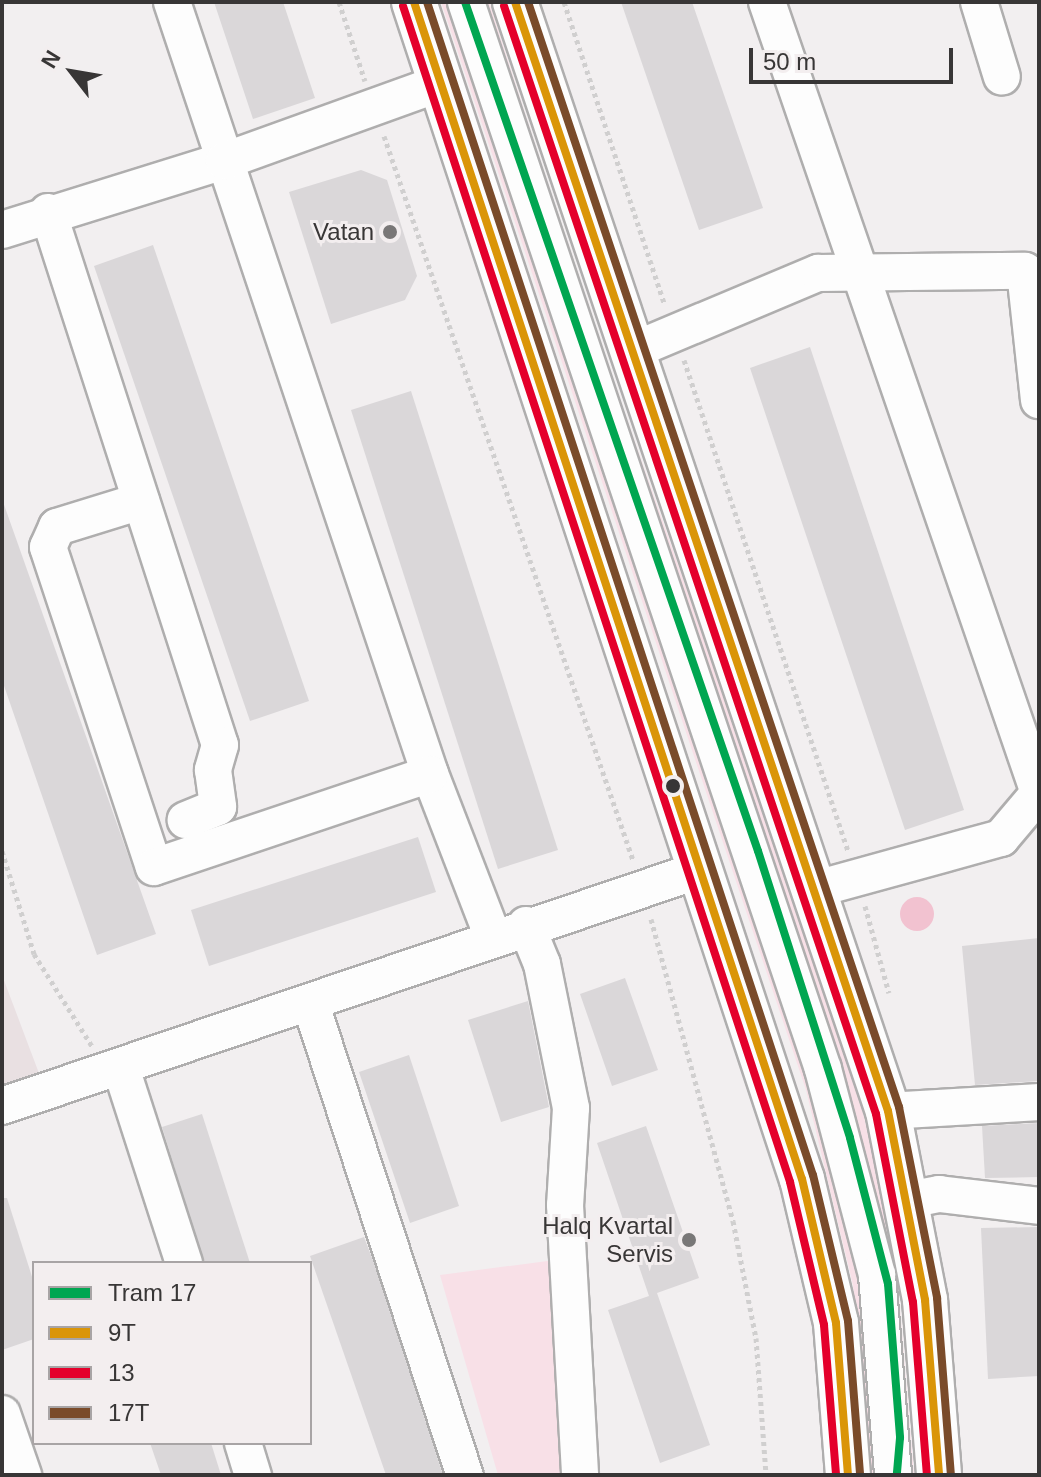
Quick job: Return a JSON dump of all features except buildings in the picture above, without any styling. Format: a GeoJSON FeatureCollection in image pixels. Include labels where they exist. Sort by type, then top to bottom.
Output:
{"type":"FeatureCollection","features":[{"type":"Feature","properties":{"kind":"main road"},"geometry":{"type":"LineString","coordinates":[[414,2],[769,1068],[820,1250],[836,1323],[848,1475]]}},
{"type":"Feature","properties":{"kind":"main road"},"geometry":{"type":"LineString","coordinates":[[515,2],[816,889],[888,1111],[908,1200],[925,1300],[939,1475]]}},
{"type":"Feature","properties":{"kind":"street"},"geometry":{"type":"LineString","coordinates":[[172,2],[430,774],[493,937]]}},
{"type":"Feature","properties":{"kind":"street"},"geometry":{"type":"LineString","coordinates":[[466,2],[827,1083],[877,1275],[893,1475]]}},
{"type":"Feature","properties":{"kind":"street"},"geometry":{"type":"LineString","coordinates":[[767,2],[1039,793],[1001,838],[816,889]]}},
{"type":"Feature","properties":{"kind":"street"},"geometry":{"type":"LineString","coordinates":[[979,2],[1002,77]]}},
{"type":"Feature","properties":{"kind":"street"},"geometry":{"type":"LineString","coordinates":[[2,230],[48,212],[224,161],[441,83]]}},
{"type":"Feature","properties":{"kind":"street"},"geometry":{"type":"LineString","coordinates":[[48,212],[220,745],[213,770],[218,807],[185,820]]}},
{"type":"Feature","properties":{"kind":"street"},"geometry":{"type":"LineString","coordinates":[[632,351],[818,273],[1025,271],[1039,400]]}},
{"type":"Feature","properties":{"kind":"street"},"geometry":{"type":"LineString","coordinates":[[141,501],[57,527],[48,547],[154,867],[430,774]]}},
{"type":"Feature","properties":{"kind":"street"},"geometry":{"type":"LineString","coordinates":[[2,1106],[526,925],[702,869]]}},
{"type":"Feature","properties":{"kind":"street"},"geometry":{"type":"LineString","coordinates":[[526,925],[542,964],[571,1108],[565,1205],[580,1475]]}},
{"type":"Feature","properties":{"kind":"street"},"geometry":{"type":"LineString","coordinates":[[310,1002],[465,1475]]}},
{"type":"Feature","properties":{"kind":"street"},"geometry":{"type":"LineString","coordinates":[[112,1070],[183,1261]]}},
{"type":"Feature","properties":{"kind":"street"},"geometry":{"type":"LineString","coordinates":[[888,1111],[1039,1102]]}},
{"type":"Feature","properties":{"kind":"street"},"geometry":{"type":"LineString","coordinates":[[908,1200],[939,1194],[1039,1206]]}},
{"type":"Feature","properties":{"kind":"street"},"geometry":{"type":"LineString","coordinates":[[2,1414],[23,1475]]}},
{"type":"Feature","properties":{"kind":"street"},"geometry":{"type":"LineString","coordinates":[[244,1445],[253,1475]]}},
{"type":"Feature","properties":{"kind":"path"},"geometry":{"type":"LineString","coordinates":[[339,2],[642,887],[733,1221],[756,1338],[766,1475]]}},
{"type":"Feature","properties":{"kind":"path"},"geometry":{"type":"LineString","coordinates":[[2,851],[34,954],[112,1070]]}},
{"type":"Feature","properties":{"kind":"shaded area"},"geometry":{"type":"Polygon","coordinates":[[[441,2],[489,2],[591,317],[812,946],[855,1080],[880,1183],[898,1287],[914,1475],[868,1475],[853,1285],[806,1090],[441,2]]]}},
{"type":"Feature","properties":{"kind":"shaded area"},"geometry":{"type":"Polygon","coordinates":[[[917,897],[929,902],[934,914],[929,926],[917,931],[905,926],[900,914],[905,902],[917,897]]]}},
{"type":"Feature","properties":{"kind":"shaded area"},"geometry":{"type":"Polygon","coordinates":[[[2,975],[40,1076],[2,1088],[2,975]]]}},
{"type":"Feature","properties":{"kind":"shaded area"},"geometry":{"type":"Polygon","coordinates":[[[555,1260],[566,1475],[498,1475],[440,1275],[555,1260]]]}},
{"type":"Feature","properties":{"kind":"tram line","name":"17"},"geometry":{"type":"LineString","coordinates":[[465,2],[758,851],[850,1138],[888,1284],[900,1438],[897,1475]]}},
{"type":"Feature","properties":{"kind":"transit line","name":"9Т"},"geometry":{"type":"LineString","coordinates":[[414,2],[802,1179],[836,1323],[848,1475]]}},
{"type":"Feature","properties":{"kind":"transit line","name":"17T"},"geometry":{"type":"LineString","coordinates":[[427,2],[813,1175],[848,1321],[860,1474]]}},
{"type":"Feature","properties":{"kind":"transit line","name":"9Т"},"geometry":{"type":"LineString","coordinates":[[515,2],[888,1111],[925,1300],[939,1475]]}},
{"type":"Feature","properties":{"kind":"transit line","name":"17T"},"geometry":{"type":"LineString","coordinates":[[528,2],[899,1107],[937,1298],[951,1474]]}},
{"type":"Feature","properties":{"kind":"transit line","name":"13"},"geometry":{"type":"LineString","coordinates":[[403,6],[790,1182],[824,1325],[836,1475]]}},
{"type":"Feature","properties":{"kind":"transit line","name":"13"},"geometry":{"type":"LineString","coordinates":[[504,6],[876,1114],[913,1302],[927,1475]]}},
{"type":"Feature","properties":{"kind":"place","name":"Vatan"},"geometry":{"type":"Point","coordinates":[390,232]}},
{"type":"Feature","properties":{"kind":"place","name":"Halq Kvartal Servis"},"geometry":{"type":"Point","coordinates":[689,1240]}}]}
